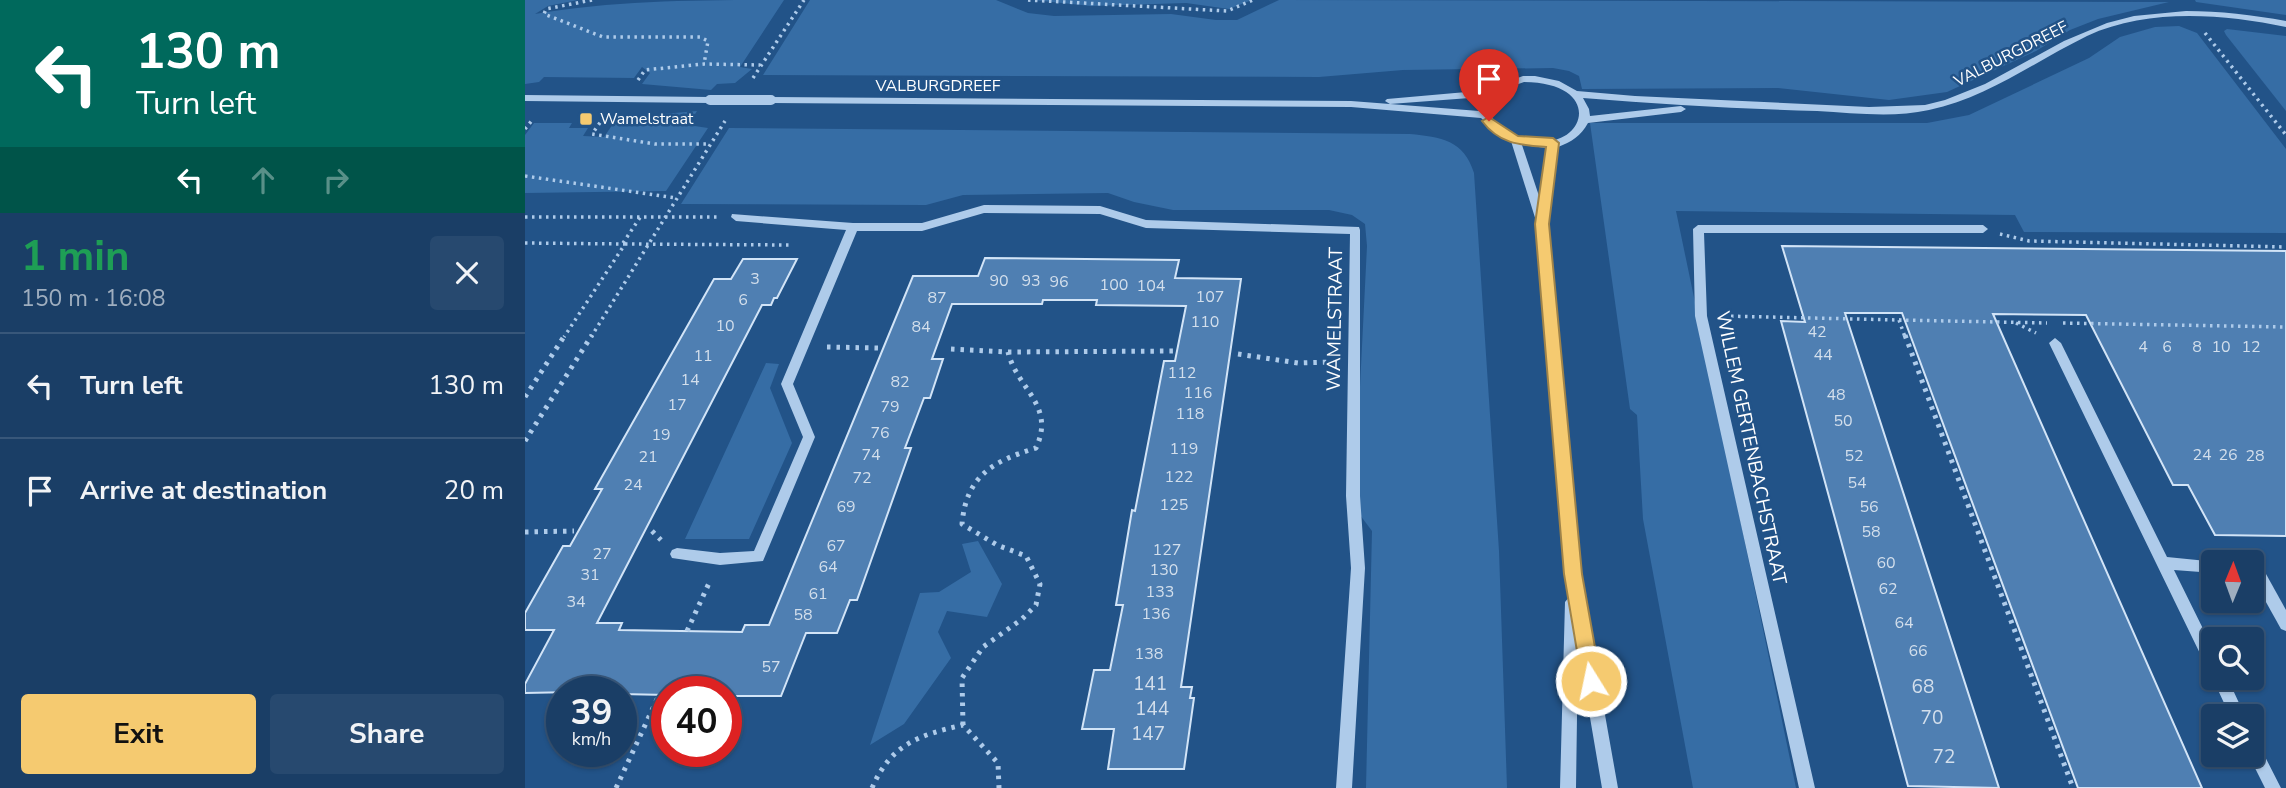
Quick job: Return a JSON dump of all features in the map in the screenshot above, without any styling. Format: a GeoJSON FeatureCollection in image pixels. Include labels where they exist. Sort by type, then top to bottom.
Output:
{"type":"FeatureCollection","features":[{"type":"Feature","properties":{"kind":"street","name":"VALBURGDREEF"},"geometry":{"type":"LineString","coordinates":[[1576,94],[1706,106],[1890,110],[1923,108],[1949,103],[1980,92],[2088,33],[2124,22],[2157,16],[2230,15],[2286,24]]}},
{"type":"Feature","properties":{"kind":"street"},"geometry":{"type":"LineString","coordinates":[[1532,79],[1556,83],[1576,94],[1585,109],[1585,120],[1579,130],[1568,138],[1553,143],[1516,141],[1500,132],[1484,115],[1483,102],[1490,93],[1508,83],[1532,79]]}},
{"type":"Feature","properties":{"kind":"street","name":"VALBURGDREEF"},"geometry":{"type":"LineString","coordinates":[[1351,104],[1490,93]]}},
{"type":"Feature","properties":{"kind":"street","name":"VALBURGDREEF"},"geometry":{"type":"LineString","coordinates":[[525,99],[1351,104],[1484,115]]}},
{"type":"Feature","properties":{"kind":"street","name":"VALBURGDREEF"},"geometry":{"type":"LineString","coordinates":[[1585,120],[1706,106]]}},
{"type":"Feature","properties":{"kind":"street"},"geometry":{"type":"LineString","coordinates":[[1516,141],[1542,224],[1573,574],[1610,788]]}},
{"type":"Feature","properties":{"kind":"street"},"geometry":{"type":"LineString","coordinates":[[1542,224],[1553,143]]}},
{"type":"Feature","properties":{"kind":"street","name":"WAMELSTRAAT"},"geometry":{"type":"LineString","coordinates":[[736,217],[853,227],[922,227],[984,209],[1100,210],[1146,224],[1355,230],[1353,496],[1358,568],[1345,788]]}},
{"type":"Feature","properties":{"kind":"street"},"geometry":{"type":"LineString","coordinates":[[677,554],[720,559],[758,557],[809,437],[787,384],[853,227]]}},
{"type":"Feature","properties":{"kind":"street","name":"WILLEM GERTENBACHSTRAAT"},"geometry":{"type":"LineString","coordinates":[[1807,788],[1701,316],[1698,229],[1983,229]]}},
{"type":"Feature","properties":{"kind":"street"},"geometry":{"type":"LineString","coordinates":[[2055,343],[2201,640]]}},
{"type":"Feature","properties":{"kind":"street"},"geometry":{"type":"LineString","coordinates":[[2163,563],[2201,565]]}},
{"type":"Feature","properties":{"kind":"street"},"geometry":{"type":"LineString","coordinates":[[1569,788],[1573,574]]}},
{"type":"Feature","properties":{"kind":"street"},"geometry":{"type":"LineString","coordinates":[[2265,586],[2286,624]]}},
{"type":"Feature","properties":{"kind":"street"},"geometry":{"type":"LineString","coordinates":[[2262,767],[2273,788]]}},
{"type":"Feature","properties":{"kind":"path"},"geometry":{"type":"LineString","coordinates":[[592,0],[546,9],[544,14],[603,37],[700,37],[708,41],[704,64]]}},
{"type":"Feature","properties":{"kind":"path"},"geometry":{"type":"LineString","coordinates":[[746,88],[804,0]]}},
{"type":"Feature","properties":{"kind":"path"},"geometry":{"type":"LineString","coordinates":[[1028,0],[1227,11],[1253,0]]}},
{"type":"Feature","properties":{"kind":"path"},"geometry":{"type":"LineString","coordinates":[[2190,15],[2286,135]]}},
{"type":"Feature","properties":{"kind":"path"},"geometry":{"type":"LineString","coordinates":[[637,81],[645,70],[704,64],[761,65]]}},
{"type":"Feature","properties":{"kind":"path"},"geometry":{"type":"LineString","coordinates":[[525,441],[668,216],[676,198],[731,110]]}},
{"type":"Feature","properties":{"kind":"path"},"geometry":{"type":"LineString","coordinates":[[607,114],[592,134],[655,144],[709,144]]}},
{"type":"Feature","properties":{"kind":"path"},"geometry":{"type":"LineString","coordinates":[[525,176],[676,198]]}},
{"type":"Feature","properties":{"kind":"path"},"geometry":{"type":"LineString","coordinates":[[525,397],[641,216]]}},
{"type":"Feature","properties":{"kind":"path"},"geometry":{"type":"LineString","coordinates":[[525,218],[736,217]]}},
{"type":"Feature","properties":{"kind":"path"},"geometry":{"type":"LineString","coordinates":[[1983,229],[2029,241],[2286,247]]}},
{"type":"Feature","properties":{"kind":"path"},"geometry":{"type":"LineString","coordinates":[[525,243],[803,246]]}},
{"type":"Feature","properties":{"kind":"path"},"geometry":{"type":"LineString","coordinates":[[1701,316],[2286,327]]}},
{"type":"Feature","properties":{"kind":"path"},"geometry":{"type":"LineString","coordinates":[[1899,320],[2073,788]]}},
{"type":"Feature","properties":{"kind":"path"},"geometry":{"type":"LineString","coordinates":[[801,346],[878,348]]}},
{"type":"Feature","properties":{"kind":"path"},"geometry":{"type":"LineString","coordinates":[[951,349],[1008,352],[1177,351]]}},
{"type":"Feature","properties":{"kind":"path"},"geometry":{"type":"LineString","coordinates":[[999,788],[998,763],[963,724],[962,678],[983,647],[1023,619],[1036,605],[1040,584],[1026,556],[997,545],[962,524],[962,512],[986,468],[1017,453],[1036,448],[1041,437],[1042,421],[1031,392],[1012,369],[1008,352]]}},
{"type":"Feature","properties":{"kind":"path"},"geometry":{"type":"LineString","coordinates":[[1238,354],[1298,363],[1354,362]]}},
{"type":"Feature","properties":{"kind":"path"},"geometry":{"type":"LineString","coordinates":[[525,531],[574,531]]}},
{"type":"Feature","properties":{"kind":"path"},"geometry":{"type":"LineString","coordinates":[[687,631],[720,559]]}},
{"type":"Feature","properties":{"kind":"path"},"geometry":{"type":"LineString","coordinates":[[616,788],[651,712]]}},
{"type":"Feature","properties":{"kind":"path"},"geometry":{"type":"LineString","coordinates":[[872,788],[878,771],[898,747],[928,733],[963,724]]}},
{"type":"Feature","properties":{"kind":"shaded area"},"geometry":{"type":"Polygon","coordinates":[[[525,0],[578,0],[548,6],[535,14],[627,3],[784,0],[740,67],[752,69],[735,83],[717,84],[711,90],[642,84],[650,73],[642,67],[634,78],[544,77],[539,82],[525,84],[525,0]]]}},
{"type":"Feature","properties":{"kind":"shaded area"},"geometry":{"type":"Polygon","coordinates":[[[810,0],[996,0],[1028,13],[1054,16],[1171,14],[1216,20],[1237,20],[1279,0],[2169,2],[2098,19],[2070,30],[2036,51],[1947,92],[1889,100],[1778,88],[1582,89],[1579,76],[1553,68],[1403,70],[1319,77],[763,75],[810,0]]]}},
{"type":"Feature","properties":{"kind":"shaded area"},"geometry":{"type":"Polygon","coordinates":[[[1033,0],[1252,0],[1229,9],[1186,3],[1091,6],[1033,0]]]}},
{"type":"Feature","properties":{"kind":"shaded area"},"geometry":{"type":"Polygon","coordinates":[[[2195,0],[2286,0],[2286,15],[2196,2],[2195,0]]]}},
{"type":"Feature","properties":{"kind":"shaded area"},"geometry":{"type":"Polygon","coordinates":[[[2179,26],[2197,33],[2286,149],[2286,233],[2024,232],[2015,215],[1676,211],[1796,788],[1693,788],[1643,519],[1637,415],[1630,409],[1590,123],[1927,123],[1969,115],[2089,58],[2120,37],[2155,27],[2179,26]]]}},
{"type":"Feature","properties":{"kind":"shaded area"},"geometry":{"type":"Polygon","coordinates":[[[2227,29],[2286,36],[2286,111],[2226,35],[2224,31],[2227,29]]]}},
{"type":"Feature","properties":{"kind":"shaded area"},"geometry":{"type":"Polygon","coordinates":[[[697,111],[688,125],[708,128],[666,191],[525,193],[525,135],[534,123],[572,123],[569,128],[588,128],[583,136],[604,137],[617,118],[697,111]]]}},
{"type":"Feature","properties":{"kind":"shaded area"},"geometry":{"type":"Polygon","coordinates":[[[729,128],[1410,134],[1441,139],[1458,147],[1470,162],[1474,173],[1499,551],[1507,788],[1366,788],[1372,531],[1354,507],[1367,246],[1365,224],[1352,215],[1329,210],[1173,210],[1134,202],[1108,193],[963,195],[926,205],[681,204],[729,128]]]}},
{"type":"Feature","properties":{"kind":"shaded area"},"geometry":{"type":"Polygon","coordinates":[[[766,363],[779,364],[770,388],[792,443],[749,539],[685,539],[766,363]]]}},
{"type":"Feature","properties":{"kind":"shaded area"},"geometry":{"type":"Polygon","coordinates":[[[978,541],[1002,584],[987,617],[947,611],[938,632],[951,658],[904,724],[870,745],[920,593],[939,592],[971,572],[962,544],[978,541]]]}},
{"type":"Feature","properties":{"kind":"building"},"geometry":{"type":"Polygon","coordinates":[[[1782,246],[2286,251],[2286,536],[2215,535],[2188,485],[2173,485],[2086,315],[1993,314],[2202,788],[2078,788],[1902,313],[1845,313],[1999,788],[1908,786],[1781,321],[1805,322],[1782,246]]]}},
{"type":"Feature","properties":{"kind":"building"},"geometry":{"type":"Polygon","coordinates":[[[985,258],[1179,260],[1175,278],[1241,279],[1181,687],[1192,687],[1190,698],[1194,698],[1184,769],[1108,769],[1114,729],[1082,729],[1094,670],[1110,670],[1123,605],[1116,605],[1132,510],[1135,511],[1164,361],[1175,361],[1186,306],[1096,305],[1097,300],[1043,300],[1042,304],[952,304],[932,359],[943,359],[930,398],[924,398],[905,448],[911,448],[857,600],[850,600],[837,633],[806,633],[781,696],[742,696],[742,676],[651,676],[651,695],[637,694],[637,676],[546,676],[546,693],[525,693],[525,684],[554,630],[525,630],[525,613],[563,546],[570,546],[602,489],[595,489],[714,279],[731,279],[743,259],[797,259],[777,298],[774,298],[771,305],[762,305],[597,623],[622,623],[619,630],[742,632],[745,625],[769,625],[913,276],[978,276],[985,258]]]}},
{"type":"Feature","properties":{"kind":"place","name":"Wamelstraat"},"geometry":{"type":"Point","coordinates":[586,119]}},
{"type":"Feature","properties":{"kind":"route"},"geometry":{"type":"LineString","coordinates":[[1489,121],[1500,132],[1516,141],[1553,143],[1542,224],[1573,574],[1591,681]]}}]}
